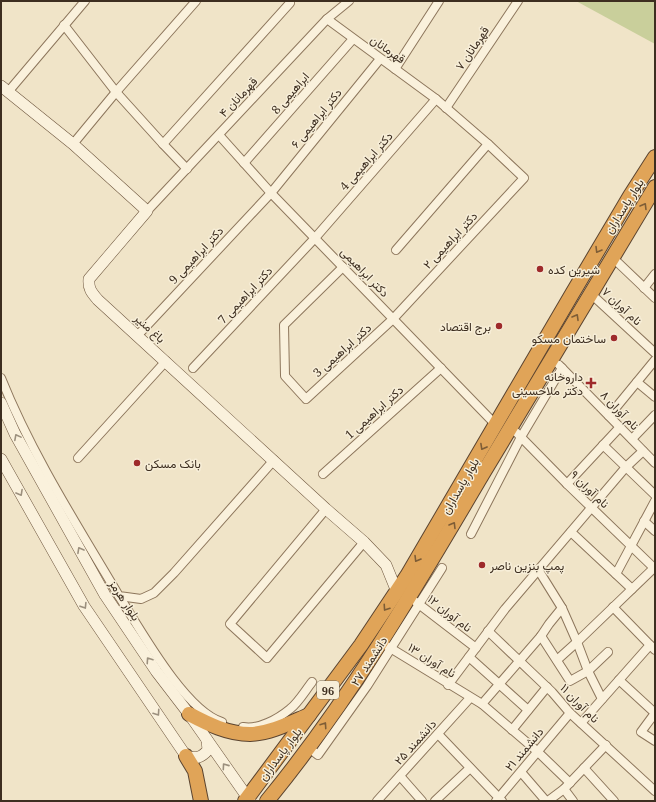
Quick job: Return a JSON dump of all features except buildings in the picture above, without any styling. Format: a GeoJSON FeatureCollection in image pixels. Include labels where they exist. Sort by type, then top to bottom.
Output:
{"type":"FeatureCollection","features":[{"type":"Feature","properties":{"kind":"highway","name":"بلوار پاسداران"},"geometry":{"type":"LineString","coordinates":[[248,800],[361,645],[409,598],[426,546],[495,424],[630,196],[655,157]]}},
{"type":"Feature","properties":{"kind":"highway","name":"بلوار پاسداران"},"geometry":{"type":"LineString","coordinates":[[267,801],[386,646],[409,598],[511,427],[557,363],[590,293],[655,187]]}},
{"type":"Feature","properties":{"kind":"highway"},"geometry":{"type":"LineString","coordinates":[[189,714],[212,726],[249,734],[267,731],[309,715]]}},
{"type":"Feature","properties":{"kind":"highway"},"geometry":{"type":"LineString","coordinates":[[186,756],[195,771],[201,801]]}},
{"type":"Feature","properties":{"kind":"highway"},"geometry":{"type":"LineString","coordinates":[[279,801],[287,776]]}},
{"type":"Feature","properties":{"kind":"main road"},"geometry":{"type":"LineString","coordinates":[[5,89],[73,144],[147,211]]}},
{"type":"Feature","properties":{"kind":"main road","name":"باغ منیر"},"geometry":{"type":"LineString","coordinates":[[147,211],[89,279],[88,285],[90,290],[98,300],[364,542],[386,565],[409,598]]}},
{"type":"Feature","properties":{"kind":"main road","name":"بلوار هرمز"},"geometry":{"type":"LineString","coordinates":[[1,403],[15,434],[105,595],[156,671],[208,740],[248,800]]}},
{"type":"Feature","properties":{"kind":"main road"},"geometry":{"type":"LineString","coordinates":[[1,459],[84,606],[186,756],[194,758],[202,756],[208,750],[208,740]]}},
{"type":"Feature","properties":{"kind":"street"},"geometry":{"type":"LineString","coordinates":[[5,89],[85,1]]}},
{"type":"Feature","properties":{"kind":"street"},"geometry":{"type":"LineString","coordinates":[[73,144],[116,92],[196,1]]}},
{"type":"Feature","properties":{"kind":"street","name":"قهرمانان ۴"},"geometry":{"type":"LineString","coordinates":[[147,211],[327,19],[349,1]]}},
{"type":"Feature","properties":{"kind":"street"},"geometry":{"type":"LineString","coordinates":[[395,69],[439,1]]}},
{"type":"Feature","properties":{"kind":"street","name":"قهرمانان ۷"},"geometry":{"type":"LineString","coordinates":[[446,108],[518,1]]}},
{"type":"Feature","properties":{"kind":"street"},"geometry":{"type":"LineString","coordinates":[[163,144],[290,3]]}},
{"type":"Feature","properties":{"kind":"street","name":"قهرمانان"},"geometry":{"type":"LineString","coordinates":[[327,19],[436,99],[488,144],[524,178]]}},
{"type":"Feature","properties":{"kind":"street"},"geometry":{"type":"LineString","coordinates":[[64,25],[116,92],[187,169]]}},
{"type":"Feature","properties":{"kind":"street","name":"ابراهیمی 8"},"geometry":{"type":"LineString","coordinates":[[244,163],[353,39]]}},
{"type":"Feature","properties":{"kind":"street","name":"دکتر ابراهیمی ۶"},"geometry":{"type":"LineString","coordinates":[[271,193],[380,59]]}},
{"type":"Feature","properties":{"kind":"street","name":"دکتر ابراهیمی 4"},"geometry":{"type":"LineString","coordinates":[[315,238],[436,99]]}},
{"type":"Feature","properties":{"kind":"street","name":"دکتر ابراهیمی"},"geometry":{"type":"LineString","coordinates":[[219,135],[271,193],[495,424]]}},
{"type":"Feature","properties":{"kind":"street"},"geometry":{"type":"LineString","coordinates":[[396,250],[488,144]]}},
{"type":"Feature","properties":{"kind":"street","name":"دکتر ابراهیمی ۲"},"geometry":{"type":"LineString","coordinates":[[393,319],[524,178]]}},
{"type":"Feature","properties":{"kind":"street","name":"دکتر ابراهیمی 9"},"geometry":{"type":"LineString","coordinates":[[138,335],[271,193]]}},
{"type":"Feature","properties":{"kind":"street","name":"دکتر ابراهیمی 7"},"geometry":{"type":"LineString","coordinates":[[193,368],[315,238]]}},
{"type":"Feature","properties":{"kind":"street"},"geometry":{"type":"LineString","coordinates":[[612,257],[655,298]]}},
{"type":"Feature","properties":{"kind":"street","name":"دکتر ابراهیمی 3"},"geometry":{"type":"LineString","coordinates":[[343,267],[284,325],[285,376],[306,399],[393,319]]}},
{"type":"Feature","properties":{"kind":"street"},"geometry":{"type":"LineString","coordinates":[[644,288],[655,274]]}},
{"type":"Feature","properties":{"kind":"street","name":"نام آوران ۷"},"geometry":{"type":"LineString","coordinates":[[590,293],[655,353]]}},
{"type":"Feature","properties":{"kind":"street"},"geometry":{"type":"LineString","coordinates":[[609,416],[655,360]]}},
{"type":"Feature","properties":{"kind":"street"},"geometry":{"type":"LineString","coordinates":[[78,458],[166,361]]}},
{"type":"Feature","properties":{"kind":"street"},"geometry":{"type":"LineString","coordinates":[[471,534],[522,437],[557,363]]}},
{"type":"Feature","properties":{"kind":"street","name":"نام آوران ۸"},"geometry":{"type":"LineString","coordinates":[[557,363],[655,463]]}},
{"type":"Feature","properties":{"kind":"street","name":"دکتر ابراهیمی 1"},"geometry":{"type":"LineString","coordinates":[[323,474],[441,368]]}},
{"type":"Feature","properties":{"kind":"street"},"geometry":{"type":"LineString","coordinates":[[1,378],[9,399],[42,463],[119,596],[165,668],[192,702],[205,714],[218,721],[248,728],[267,723],[290,709],[312,682]]}},
{"type":"Feature","properties":{"kind":"street"},"geometry":{"type":"LineString","coordinates":[[637,382],[655,398]]}},
{"type":"Feature","properties":{"kind":"street"},"geometry":{"type":"LineString","coordinates":[[632,439],[655,415]]}},
{"type":"Feature","properties":{"kind":"street","name":"نام آوران ۹"},"geometry":{"type":"LineString","coordinates":[[511,427],[567,484],[655,567]]}},
{"type":"Feature","properties":{"kind":"street"},"geometry":{"type":"LineString","coordinates":[[567,484],[620,427]]}},
{"type":"Feature","properties":{"kind":"street"},"geometry":{"type":"LineString","coordinates":[[603,445],[655,495]]}},
{"type":"Feature","properties":{"kind":"street"},"geometry":{"type":"LineString","coordinates":[[448,684],[505,609],[539,571],[626,467],[643,451]]}},
{"type":"Feature","properties":{"kind":"street"},"geometry":{"type":"LineString","coordinates":[[119,596],[141,599],[154,593],[174,573],[274,460]]}},
{"type":"Feature","properties":{"kind":"street"},"geometry":{"type":"LineString","coordinates":[[616,574],[655,501]]}},
{"type":"Feature","properties":{"kind":"street"},"geometry":{"type":"LineString","coordinates":[[326,509],[230,624],[267,658],[364,542]]}},
{"type":"Feature","properties":{"kind":"street"},"geometry":{"type":"LineString","coordinates":[[644,521],[655,531]]}},
{"type":"Feature","properties":{"kind":"street"},"geometry":{"type":"LineString","coordinates":[[571,532],[632,589]]}},
{"type":"Feature","properties":{"kind":"street"},"geometry":{"type":"LineString","coordinates":[[557,660],[578,642],[655,567]]}},
{"type":"Feature","properties":{"kind":"street"},"geometry":{"type":"LineString","coordinates":[[409,598],[442,568]]}},
{"type":"Feature","properties":{"kind":"street"},"geometry":{"type":"LineString","coordinates":[[539,571],[562,608],[578,642],[588,671],[602,699]]}},
{"type":"Feature","properties":{"kind":"street","name":"نام آوران ۱۲"},"geometry":{"type":"LineString","coordinates":[[409,598],[476,648]]}},
{"type":"Feature","properties":{"kind":"street"},"geometry":{"type":"LineString","coordinates":[[581,723],[619,680],[652,648],[613,607]]}},
{"type":"Feature","properties":{"kind":"street"},"geometry":{"type":"LineString","coordinates":[[482,704],[541,636],[562,608]]}},
{"type":"Feature","properties":{"kind":"street","name":"نام آوران ۱۱"},"geometry":{"type":"LineString","coordinates":[[488,631],[547,687],[570,713],[655,792]]}},
{"type":"Feature","properties":{"kind":"street"},"geometry":{"type":"LineString","coordinates":[[541,636],[570,681],[588,671],[608,652]]}},
{"type":"Feature","properties":{"kind":"street","name":"نام آوران ۱۳"},"geometry":{"type":"LineString","coordinates":[[386,646],[482,704],[538,752],[567,786],[573,801]]}},
{"type":"Feature","properties":{"kind":"street"},"geometry":{"type":"LineString","coordinates":[[469,657],[500,683],[528,710]]}},
{"type":"Feature","properties":{"kind":"street"},"geometry":{"type":"LineString","coordinates":[[619,680],[655,713],[641,732],[655,741]]}},
{"type":"Feature","properties":{"kind":"street"},"geometry":{"type":"LineString","coordinates":[[512,730],[547,687]]}},
{"type":"Feature","properties":{"kind":"street","name":"دانشمند ۲۵"},"geometry":{"type":"LineString","coordinates":[[377,801],[470,698]]}},
{"type":"Feature","properties":{"kind":"street","name":"دانشمند ۲۱"},"geometry":{"type":"LineString","coordinates":[[499,800],[570,713]]}},
{"type":"Feature","properties":{"kind":"street"},"geometry":{"type":"LineString","coordinates":[[438,734],[499,800]]}},
{"type":"Feature","properties":{"kind":"street"},"geometry":{"type":"LineString","coordinates":[[521,772],[547,801],[567,786],[606,745]]}},
{"type":"Feature","properties":{"kind":"street"},"geometry":{"type":"LineString","coordinates":[[435,801],[470,768]]}},
{"type":"Feature","properties":{"kind":"street"},"geometry":{"type":"LineString","coordinates":[[584,768],[611,798],[602,801]]}},
{"type":"Feature","properties":{"kind":"street"},"geometry":{"type":"LineString","coordinates":[[400,776],[422,801]]}},
{"type":"Feature","properties":{"kind":"green space"},"geometry":{"type":"Polygon","coordinates":[[[576,1],[655,1],[655,44],[576,1]]]}},
{"type":"Feature","properties":{"kind":"place","name":"شیرین کده"},"geometry":{"type":"Point","coordinates":[540,269]}},
{"type":"Feature","properties":{"kind":"place","name":"برج اقتصاد"},"geometry":{"type":"Point","coordinates":[499,326]}},
{"type":"Feature","properties":{"kind":"place","name":"ساختمان مسکو"},"geometry":{"type":"Point","coordinates":[614,338]}},
{"type":"Feature","properties":{"kind":"place","name":"داروخانه دکتر ملاحسینی"},"geometry":{"type":"Point","coordinates":[591,383]}},
{"type":"Feature","properties":{"kind":"place","name":"بانک مسکن"},"geometry":{"type":"Point","coordinates":[137,463]}},
{"type":"Feature","properties":{"kind":"place","name":"پمپ بنزین ناصر"},"geometry":{"type":"Point","coordinates":[482,565]}}]}
